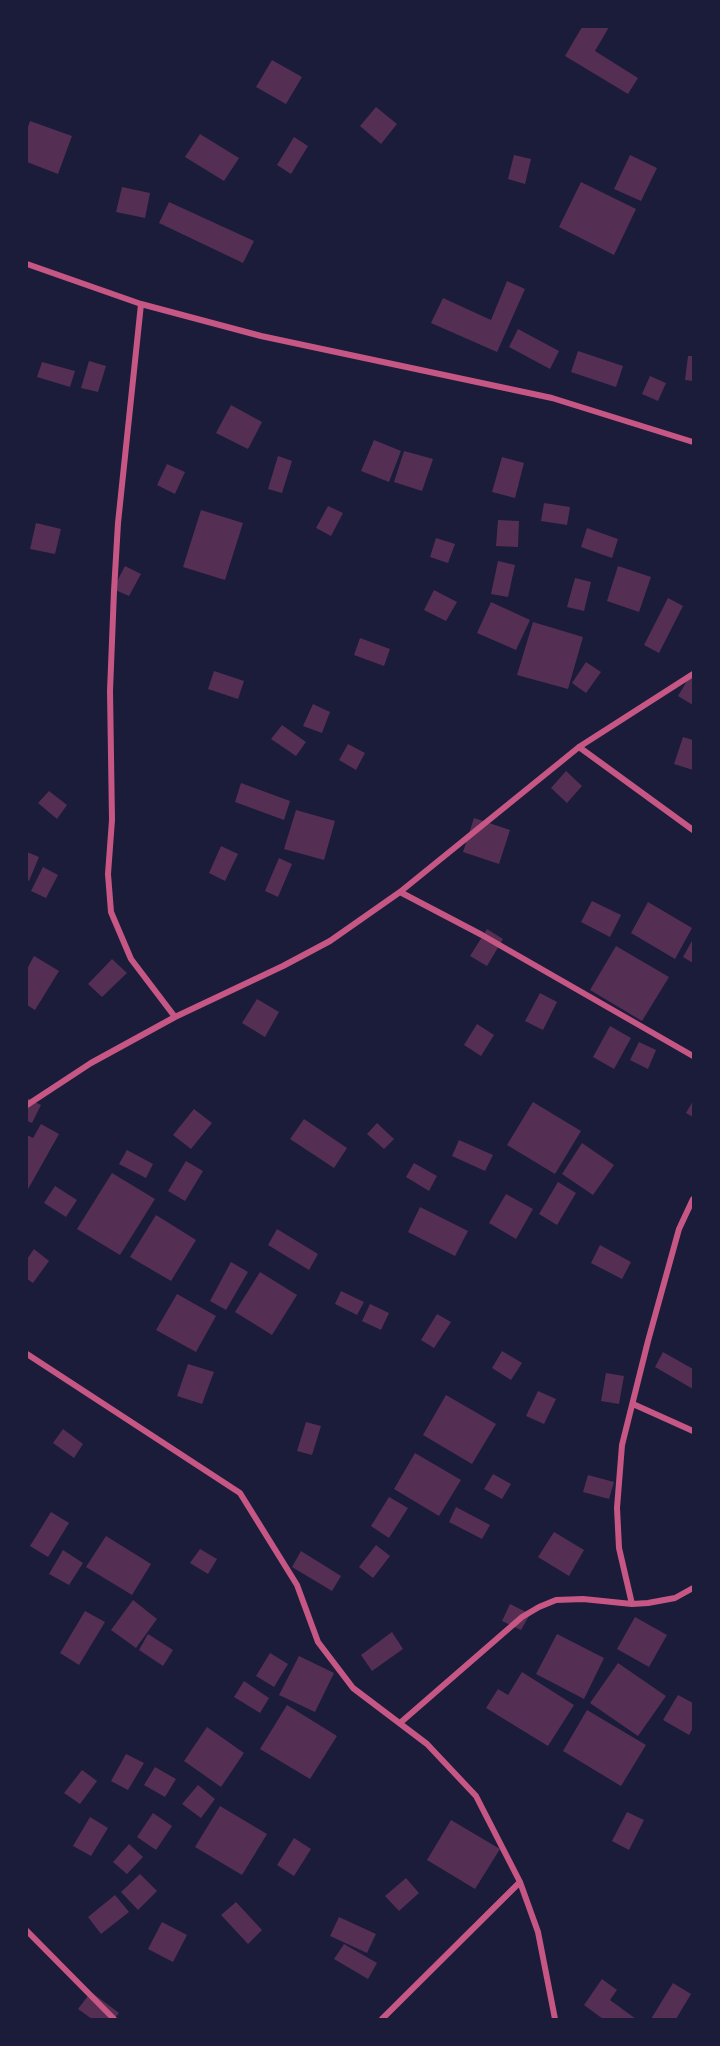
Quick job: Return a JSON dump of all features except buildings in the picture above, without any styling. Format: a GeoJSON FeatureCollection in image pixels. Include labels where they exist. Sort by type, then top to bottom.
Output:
{"type":"FeatureCollection","features":[{"type":"Feature","properties":{"kind":"street"},"geometry":{"type":"LineString","coordinates":[[27,264],[141,304],[261,336],[552,398],[693,442]]}},
{"type":"Feature","properties":{"kind":"street"},"geometry":{"type":"LineString","coordinates":[[141,304],[118,523],[114,591],[110,691],[112,820],[108,874],[111,912],[131,959],[175,1017]]}},
{"type":"Feature","properties":{"kind":"street"},"geometry":{"type":"LineString","coordinates":[[27,1106],[91,1063],[175,1017],[330,941],[400,892],[579,747],[693,674]]}},
{"type":"Feature","properties":{"kind":"street"},"geometry":{"type":"LineString","coordinates":[[579,747],[693,830]]}},
{"type":"Feature","properties":{"kind":"street"},"geometry":{"type":"LineString","coordinates":[[400,892],[482,935],[693,1056]]}},
{"type":"Feature","properties":{"kind":"street"},"geometry":{"type":"LineString","coordinates":[[632,1604],[618,1548],[617,1508],[622,1445],[679,1229],[693,1199]]}},
{"type":"Feature","properties":{"kind":"street"},"geometry":{"type":"LineString","coordinates":[[27,1354],[240,1493],[297,1585],[318,1642],[352,1688],[427,1744],[476,1796],[520,1882],[538,1932],[555,2019]]}},
{"type":"Feature","properties":{"kind":"street"},"geometry":{"type":"LineString","coordinates":[[633,1404],[693,1431]]}},
{"type":"Feature","properties":{"kind":"street"},"geometry":{"type":"LineString","coordinates":[[400,1723],[522,1617],[539,1607],[556,1600],[583,1599],[632,1604],[675,1598],[693,1588]]}},
{"type":"Feature","properties":{"kind":"street"},"geometry":{"type":"LineString","coordinates":[[382,2019],[520,1882]]}},
{"type":"Feature","properties":{"kind":"street"},"geometry":{"type":"LineString","coordinates":[[27,1931],[114,2019]]}}]}
